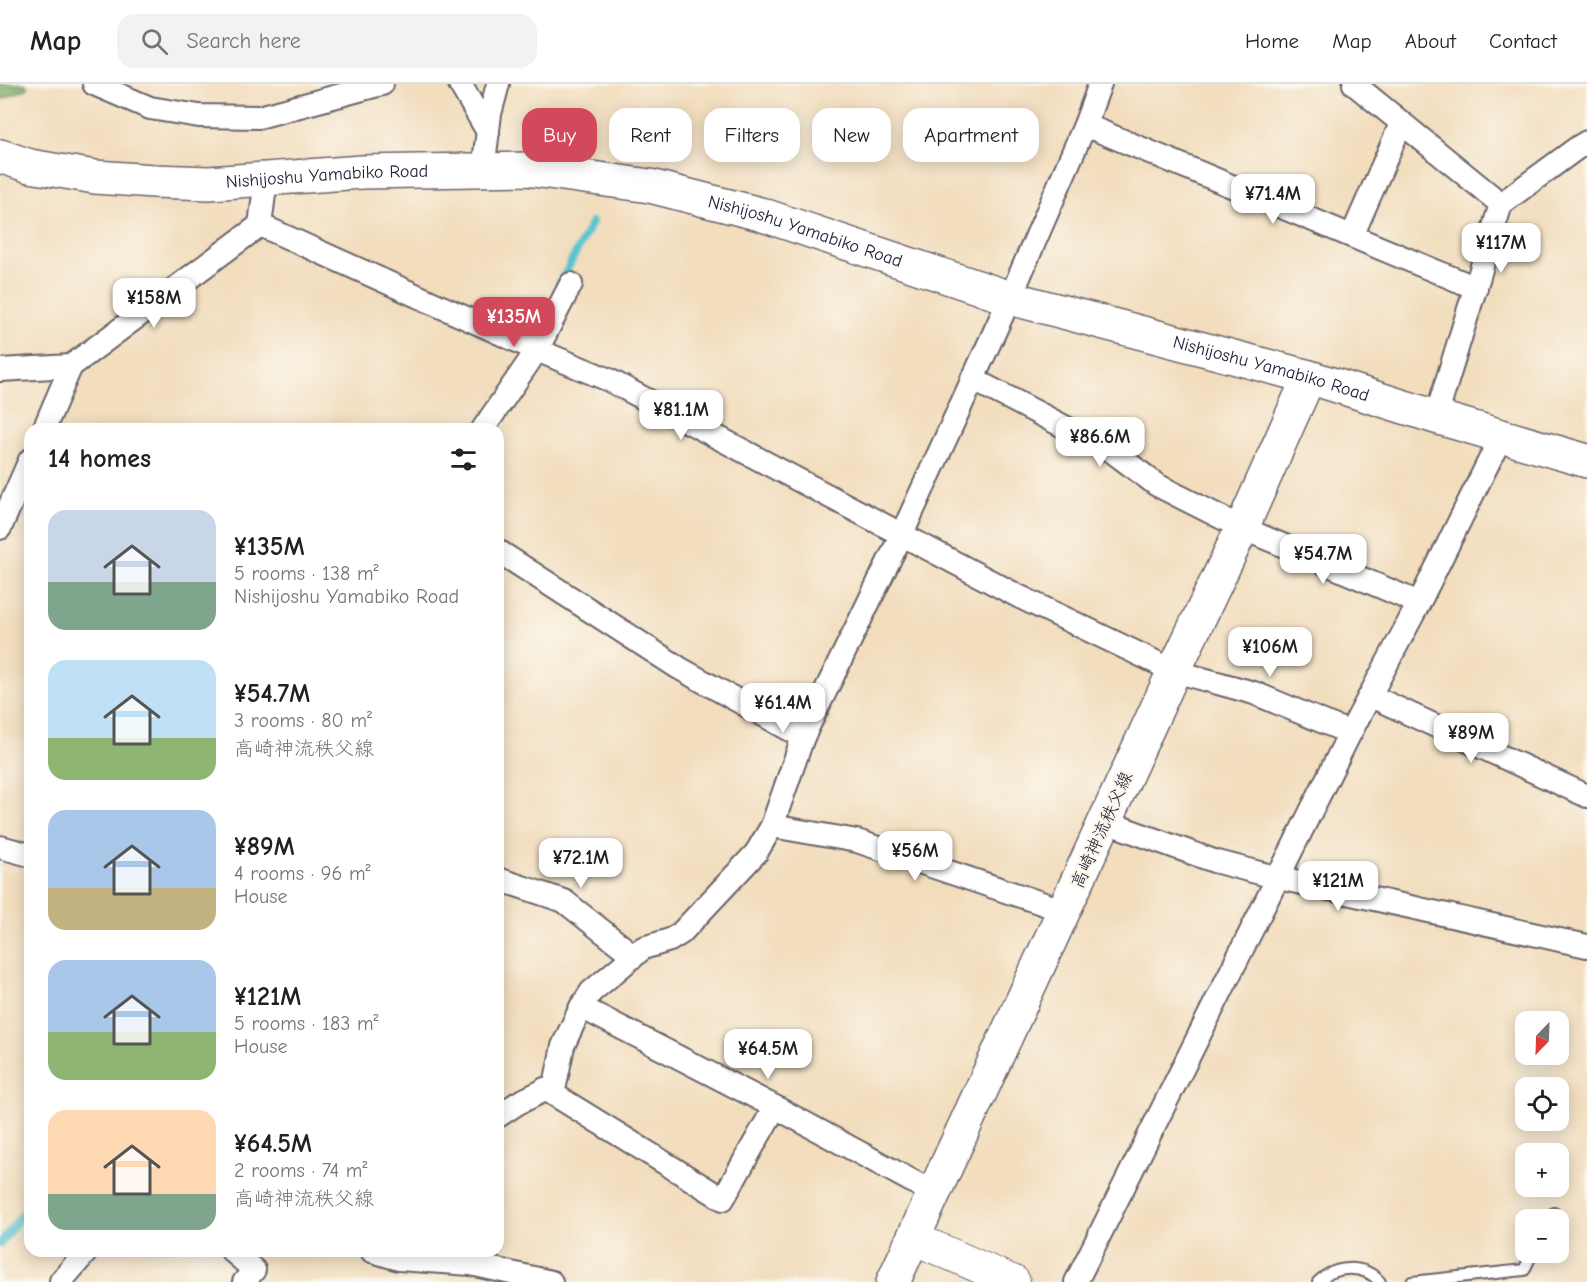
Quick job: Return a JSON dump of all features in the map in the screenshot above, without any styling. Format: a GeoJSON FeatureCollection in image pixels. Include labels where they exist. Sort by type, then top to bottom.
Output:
{"type":"FeatureCollection","features":[{"type":"Feature","properties":{"kind":"main road","name":"Nishijoshu Yamabiko Road"},"geometry":{"type":"LineString","coordinates":[[0,156],[30,166],[95,177],[209,183],[362,172],[526,169],[650,186],[760,214],[1010,298],[1309,376],[1436,417],[1587,461]]}},
{"type":"Feature","properties":{"kind":"main road","name":"高崎神流秩父線"},"geometry":{"type":"LineString","coordinates":[[893,1282],[1242,528],[1309,376]]}},
{"type":"Feature","properties":{"kind":"street"},"geometry":{"type":"LineString","coordinates":[[94,84],[150,108],[199,116],[259,117],[382,84]]}},
{"type":"Feature","properties":{"kind":"street"},"geometry":{"type":"LineString","coordinates":[[460,84],[488,132]]}},
{"type":"Feature","properties":{"kind":"street"},"geometry":{"type":"LineString","coordinates":[[483,170],[490,114],[498,84]]}},
{"type":"Feature","properties":{"kind":"street"},"geometry":{"type":"LineString","coordinates":[[504,1112],[555,1085],[563,1046],[581,1007],[591,992],[643,948],[670,940],[681,933],[756,853],[772,826],[803,737],[902,534],[1010,298],[1085,125],[1100,84]]}},
{"type":"Feature","properties":{"kind":"street"},"geometry":{"type":"LineString","coordinates":[[1354,84],[1501,204]]}},
{"type":"Feature","properties":{"kind":"street"},"geometry":{"type":"LineString","coordinates":[[1352,236],[1401,124]]}},
{"type":"Feature","properties":{"kind":"street"},"geometry":{"type":"LineString","coordinates":[[1085,125],[1476,288]]}},
{"type":"Feature","properties":{"kind":"street"},"geometry":{"type":"LineString","coordinates":[[1436,417],[1501,204],[1587,142]]}},
{"type":"Feature","properties":{"kind":"street"},"geometry":{"type":"LineString","coordinates":[[47,423],[71,366],[260,225],[266,179]]}},
{"type":"Feature","properties":{"kind":"street"},"geometry":{"type":"LineString","coordinates":[[260,225],[537,350],[609,380],[1018,596],[1174,671],[1254,693],[1350,733]]}},
{"type":"Feature","properties":{"kind":"street"},"geometry":{"type":"LineString","coordinates":[[487,423],[537,350],[571,284]]}},
{"type":"Feature","properties":{"kind":"street"},"geometry":{"type":"LineString","coordinates":[[0,370],[71,366]]}},
{"type":"Feature","properties":{"kind":"street"},"geometry":{"type":"LineString","coordinates":[[972,379],[1113,452],[1157,485],[1242,528],[1419,603]]}},
{"type":"Feature","properties":{"kind":"street"},"geometry":{"type":"LineString","coordinates":[[1076,1282],[1350,733],[1419,603],[1502,437]]}},
{"type":"Feature","properties":{"kind":"street"},"geometry":{"type":"LineString","coordinates":[[0,528],[24,474]]}},
{"type":"Feature","properties":{"kind":"street"},"geometry":{"type":"LineString","coordinates":[[504,555],[679,668],[803,737]]}},
{"type":"Feature","properties":{"kind":"street"},"geometry":{"type":"LineString","coordinates":[[1371,696],[1587,796]]}},
{"type":"Feature","properties":{"kind":"street"},"geometry":{"type":"LineString","coordinates":[[1106,822],[1214,861],[1279,878],[1587,946]]}},
{"type":"Feature","properties":{"kind":"street"},"geometry":{"type":"LineString","coordinates":[[772,826],[857,841],[1065,911]]}},
{"type":"Feature","properties":{"kind":"street"},"geometry":{"type":"LineString","coordinates":[[0,847],[24,853]]}},
{"type":"Feature","properties":{"kind":"street"},"geometry":{"type":"LineString","coordinates":[[504,881],[564,901],[634,956]]}},
{"type":"Feature","properties":{"kind":"street"},"geometry":{"type":"LineString","coordinates":[[581,1007],[775,1107],[934,1193]]}},
{"type":"Feature","properties":{"kind":"street"},"geometry":{"type":"LineString","coordinates":[[545,1089],[723,1199],[775,1107]]}},
{"type":"Feature","properties":{"kind":"street"},"geometry":{"type":"LineString","coordinates":[[913,1238],[1014,1282]]}},
{"type":"Feature","properties":{"kind":"street"},"geometry":{"type":"LineString","coordinates":[[63,1282],[61,1281],[82,1257]]}},
{"type":"Feature","properties":{"kind":"street"},"geometry":{"type":"LineString","coordinates":[[239,1257],[254,1270],[244,1282]]}},
{"type":"Feature","properties":{"kind":"street"},"geometry":{"type":"LineString","coordinates":[[392,1257],[411,1263],[471,1264],[551,1282]]}},
{"type":"Feature","properties":{"kind":"lane"},"geometry":{"type":"LineString","coordinates":[[1412,1282],[1524,1270],[1528,1263]]}},
{"type":"Feature","properties":{"kind":"lane"},"geometry":{"type":"LineString","coordinates":[[1318,1282],[1336,1270],[1350,1268],[1365,1271],[1380,1282]]}},
{"type":"Feature","properties":{"kind":"green space"},"geometry":{"type":"Polygon","coordinates":[[[0,84],[26,84],[28,88],[0,100],[0,84]]]}},
{"type":"Feature","properties":{"kind":"waterway"},"geometry":{"type":"LineString","coordinates":[[560,283],[592,222]]}},
{"type":"Feature","properties":{"kind":"waterway"},"geometry":{"type":"LineString","coordinates":[[0,1244],[24,1212]]}}]}
